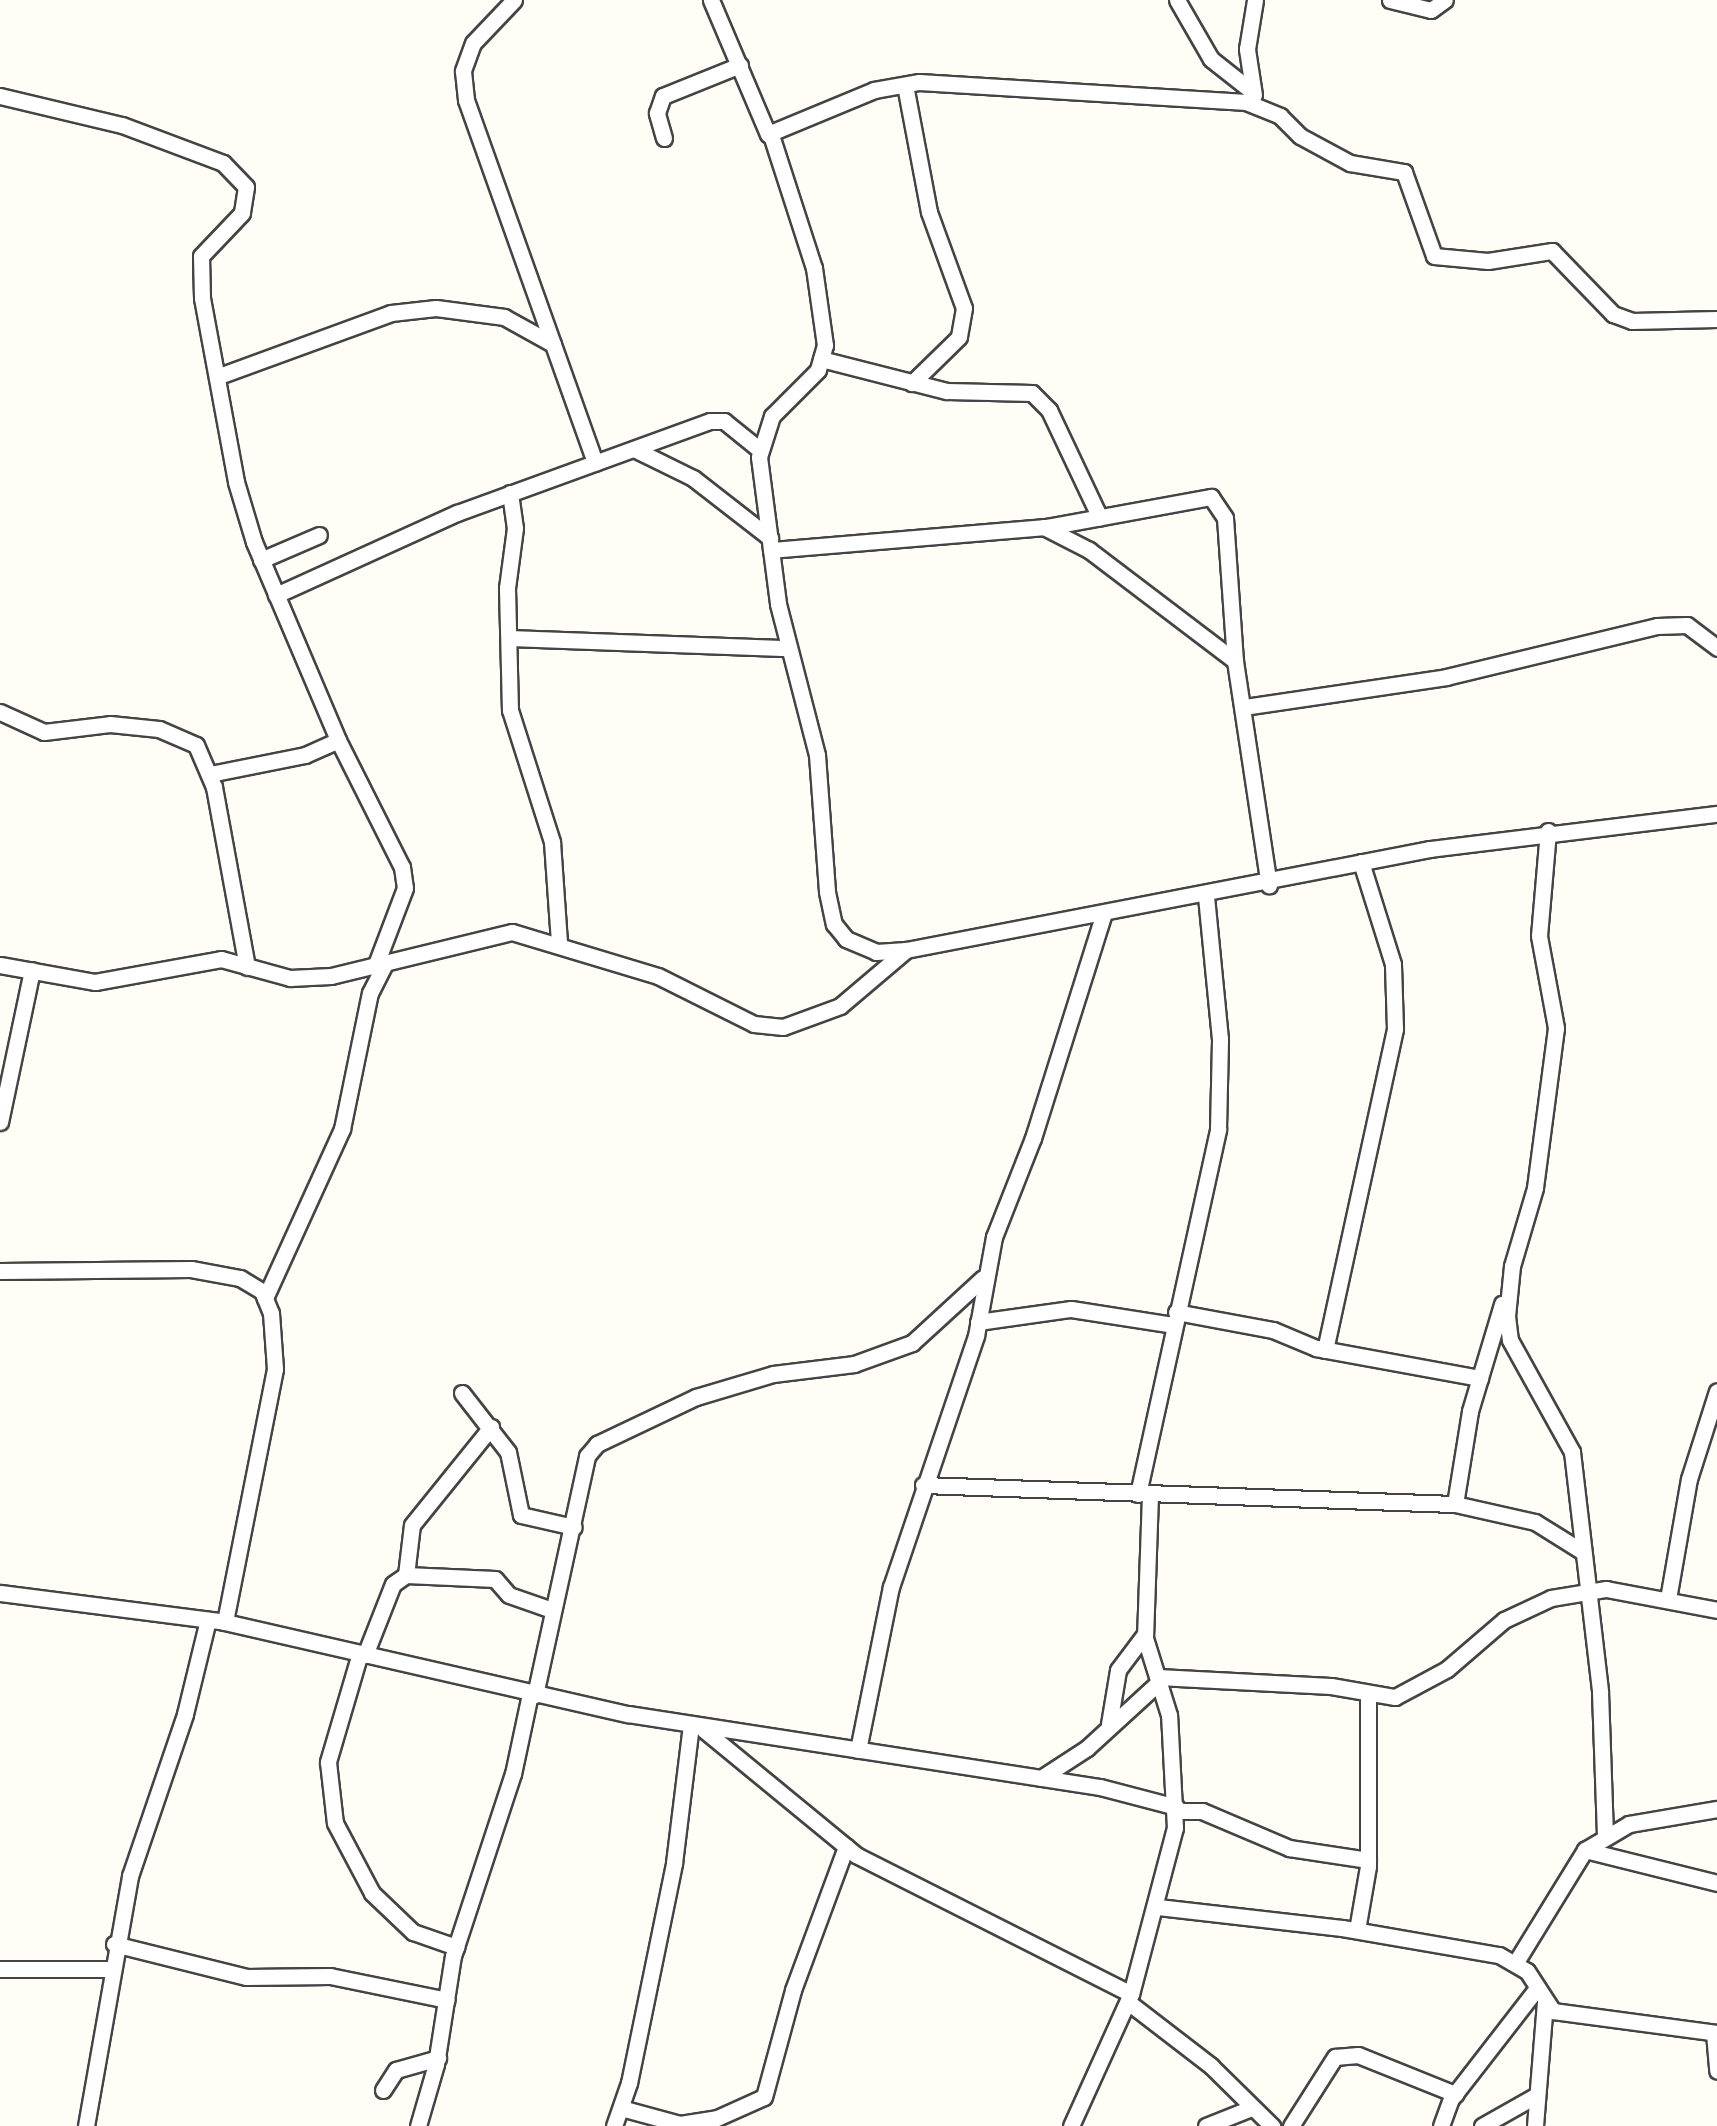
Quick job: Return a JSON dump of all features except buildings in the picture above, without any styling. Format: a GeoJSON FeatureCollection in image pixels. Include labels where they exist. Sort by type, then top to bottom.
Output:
{"type":"FeatureCollection","features":[{"type":"Feature","properties":{"kind":"street"},"geometry":{"type":"LineString","coordinates":[[514,0],[473,43],[463,71],[466,100],[595,463]]}},
{"type":"Feature","properties":{"kind":"street"},"geometry":{"type":"LineString","coordinates":[[711,0],[771,135],[814,268],[825,345],[821,360],[801,392],[772,416],[760,450],[788,648],[818,755],[834,924],[858,948],[906,950],[1268,885],[1361,862],[1548,831],[1717,814]]}},
{"type":"Feature","properties":{"kind":"street"},"geometry":{"type":"LineString","coordinates":[[1177,0],[1211,59],[1254,98],[1350,163],[1404,172],[1434,256],[1488,261],[1552,251],[1613,314],[1632,321],[1717,319]]}},
{"type":"Feature","properties":{"kind":"street"},"geometry":{"type":"LineString","coordinates":[[1254,98],[1246,49],[1255,0]]}},
{"type":"Feature","properties":{"kind":"street"},"geometry":{"type":"LineString","coordinates":[[1390,0],[1431,10],[1445,0]]}},
{"type":"Feature","properties":{"kind":"street"},"geometry":{"type":"LineString","coordinates":[[664,138],[657,113],[664,96],[740,65]]}},
{"type":"Feature","properties":{"kind":"street"},"geometry":{"type":"LineString","coordinates":[[771,135],[836,104],[904,84],[1008,84],[1254,98]]}},
{"type":"Feature","properties":{"kind":"street"},"geometry":{"type":"LineString","coordinates":[[904,84],[930,212],[964,308],[959,337],[912,384]]}},
{"type":"Feature","properties":{"kind":"street"},"geometry":{"type":"LineString","coordinates":[[0,96],[130,128],[223,163],[246,186],[242,213],[208,247],[198,268],[236,482],[261,560],[338,740],[402,867],[404,888],[370,992],[342,1129],[265,1298],[275,1369],[217,1621],[114,1944],[86,2126]]}},
{"type":"Feature","properties":{"kind":"street"},"geometry":{"type":"LineString","coordinates":[[219,376],[391,313],[436,308],[504,316],[553,344]]}},
{"type":"Feature","properties":{"kind":"street"},"geometry":{"type":"LineString","coordinates":[[821,360],[947,392],[1032,393],[1049,410],[1100,518]]}},
{"type":"Feature","properties":{"kind":"street"},"geometry":{"type":"LineString","coordinates":[[276,595],[510,493],[710,421],[724,422],[760,450]]}},
{"type":"Feature","properties":{"kind":"street"},"geometry":{"type":"LineString","coordinates":[[634,449],[693,478],[771,544],[1044,527],[1185,498],[1211,497],[1220,504],[1235,661],[1268,885]]}},
{"type":"Feature","properties":{"kind":"street"},"geometry":{"type":"LineString","coordinates":[[510,493],[512,730],[552,842],[558,942]]}},
{"type":"Feature","properties":{"kind":"street"},"geometry":{"type":"LineString","coordinates":[[1044,527],[1089,550],[1235,661]]}},
{"type":"Feature","properties":{"kind":"street"},"geometry":{"type":"LineString","coordinates":[[261,560],[319,535]]}},
{"type":"Feature","properties":{"kind":"street"},"geometry":{"type":"LineString","coordinates":[[1244,707],[1446,677],[1657,626],[1686,624],[1717,648]]}},
{"type":"Feature","properties":{"kind":"street"},"geometry":{"type":"LineString","coordinates":[[510,638],[788,648]]}},
{"type":"Feature","properties":{"kind":"street"},"geometry":{"type":"LineString","coordinates":[[0,712],[44,732],[110,724],[159,730],[196,745],[210,774],[247,967]]}},
{"type":"Feature","properties":{"kind":"street"},"geometry":{"type":"LineString","coordinates":[[210,774],[305,755],[338,740]]}},
{"type":"Feature","properties":{"kind":"street"},"geometry":{"type":"LineString","coordinates":[[1455,1504],[1480,1378],[1535,1188],[1556,1028],[1539,936],[1548,831]]}},
{"type":"Feature","properties":{"kind":"street"},"geometry":{"type":"LineString","coordinates":[[1325,1350],[1395,1029],[1393,964],[1361,862]]}},
{"type":"Feature","properties":{"kind":"street"},"geometry":{"type":"LineString","coordinates":[[1071,2126],[1130,1998],[1158,1907],[1176,1809],[1159,1679],[1145,1634],[1144,1494],[1174,1318],[1218,1129],[1220,1039],[1206,896]]}},
{"type":"Feature","properties":{"kind":"street"},"geometry":{"type":"LineString","coordinates":[[858,1750],[891,1587],[978,1322],[983,1278],[1104,914]]}},
{"type":"Feature","properties":{"kind":"street"},"geometry":{"type":"LineString","coordinates":[[0,965],[95,982],[154,976],[204,960],[290,978],[379,966],[512,932],[558,942],[658,976],[754,1024],[783,1027],[840,1006],[906,950]]}},
{"type":"Feature","properties":{"kind":"street"},"geometry":{"type":"LineString","coordinates":[[0,1122],[32,970]]}},
{"type":"Feature","properties":{"kind":"street"},"geometry":{"type":"LineString","coordinates":[[1512,1266],[1510,1340],[1572,1452],[1602,1726],[1605,1836]]}},
{"type":"Feature","properties":{"kind":"street"},"geometry":{"type":"LineString","coordinates":[[0,1270],[192,1269],[240,1278],[265,1298]]}},
{"type":"Feature","properties":{"kind":"street"},"geometry":{"type":"LineString","coordinates":[[418,2126],[438,2058],[456,1946],[513,1774],[588,1456],[597,1444],[696,1396],[773,1374],[854,1364],[912,1342],[983,1278]]}},
{"type":"Feature","properties":{"kind":"street"},"geometry":{"type":"LineString","coordinates":[[978,1322],[1070,1309],[1174,1318],[1272,1330],[1325,1350],[1480,1378]]}},
{"type":"Feature","properties":{"kind":"street"},"geometry":{"type":"LineString","coordinates":[[1668,1599],[1689,1479],[1717,1392]]}},
{"type":"Feature","properties":{"kind":"street"},"geometry":{"type":"LineString","coordinates":[[462,1394],[508,1452],[521,1515],[574,1527]]}},
{"type":"Feature","properties":{"kind":"street"},"geometry":{"type":"LineString","coordinates":[[406,1575],[412,1525],[490,1427]]}},
{"type":"Feature","properties":{"kind":"street"},"geometry":{"type":"LineString","coordinates":[[923,1485],[1455,1504],[1536,1522],[1583,1552]]}},
{"type":"Feature","properties":{"kind":"street"},"geometry":{"type":"LineString","coordinates":[[456,1946],[413,1932],[372,1893],[335,1824],[328,1762],[363,1654],[393,1584],[406,1575],[495,1580],[517,1600],[552,1610]]}},
{"type":"Feature","properties":{"kind":"street"},"geometry":{"type":"LineString","coordinates":[[1042,1778],[1088,1748],[1159,1679],[1331,1686],[1368,1694],[1410,1691],[1504,1620],[1586,1590],[1668,1599],[1717,1610]]}},
{"type":"Feature","properties":{"kind":"street"},"geometry":{"type":"LineString","coordinates":[[0,1593],[217,1621],[532,1694],[695,1725],[1042,1778],[1176,1809],[1202,1811],[1289,1848],[1368,1860]]}},
{"type":"Feature","properties":{"kind":"street"},"geometry":{"type":"LineString","coordinates":[[1109,1724],[1118,1670],[1145,1634]]}},
{"type":"Feature","properties":{"kind":"street"},"geometry":{"type":"LineString","coordinates":[[1357,1930],[1368,1860],[1368,1694]]}},
{"type":"Feature","properties":{"kind":"street"},"geometry":{"type":"LineString","coordinates":[[695,1725],[846,1847],[938,1902],[1130,1998],[1211,2066],[1272,2126]]}},
{"type":"Feature","properties":{"kind":"street"},"geometry":{"type":"LineString","coordinates":[[614,2126],[674,1862],[695,1725]]}},
{"type":"Feature","properties":{"kind":"street"},"geometry":{"type":"LineString","coordinates":[[1516,1962],[1585,1850],[1629,1824],[1717,1810]]}},
{"type":"Feature","properties":{"kind":"street"},"geometry":{"type":"LineString","coordinates":[[621,2108],[680,2124],[717,2118],[764,2097],[793,1990],[846,1847]]}},
{"type":"Feature","properties":{"kind":"street"},"geometry":{"type":"LineString","coordinates":[[1585,1850],[1717,1882]]}},
{"type":"Feature","properties":{"kind":"street"},"geometry":{"type":"LineString","coordinates":[[1158,1907],[1357,1930],[1516,1962],[1541,1995],[1561,2013],[1715,2033],[1717,2071]]}},
{"type":"Feature","properties":{"kind":"street"},"geometry":{"type":"LineString","coordinates":[[114,1944],[246,1977],[330,1976],[447,2000]]}},
{"type":"Feature","properties":{"kind":"street"},"geometry":{"type":"LineString","coordinates":[[0,1968],[108,1969]]}},
{"type":"Feature","properties":{"kind":"street"},"geometry":{"type":"LineString","coordinates":[[1441,2126],[1455,2094],[1541,1995]]}},
{"type":"Feature","properties":{"kind":"street"},"geometry":{"type":"LineString","coordinates":[[1535,2126],[1541,1995]]}},
{"type":"Feature","properties":{"kind":"street"},"geometry":{"type":"LineString","coordinates":[[1291,2126],[1335,2057],[1358,2055],[1455,2094]]}},
{"type":"Feature","properties":{"kind":"street"},"geometry":{"type":"LineString","coordinates":[[383,2090],[396,2070],[438,2058]]}},
{"type":"Feature","properties":{"kind":"street"},"geometry":{"type":"LineString","coordinates":[[1482,2126],[1534,2096]]}},
{"type":"Feature","properties":{"kind":"street"},"geometry":{"type":"LineString","coordinates":[[1206,2126],[1251,2108]]}}]}
